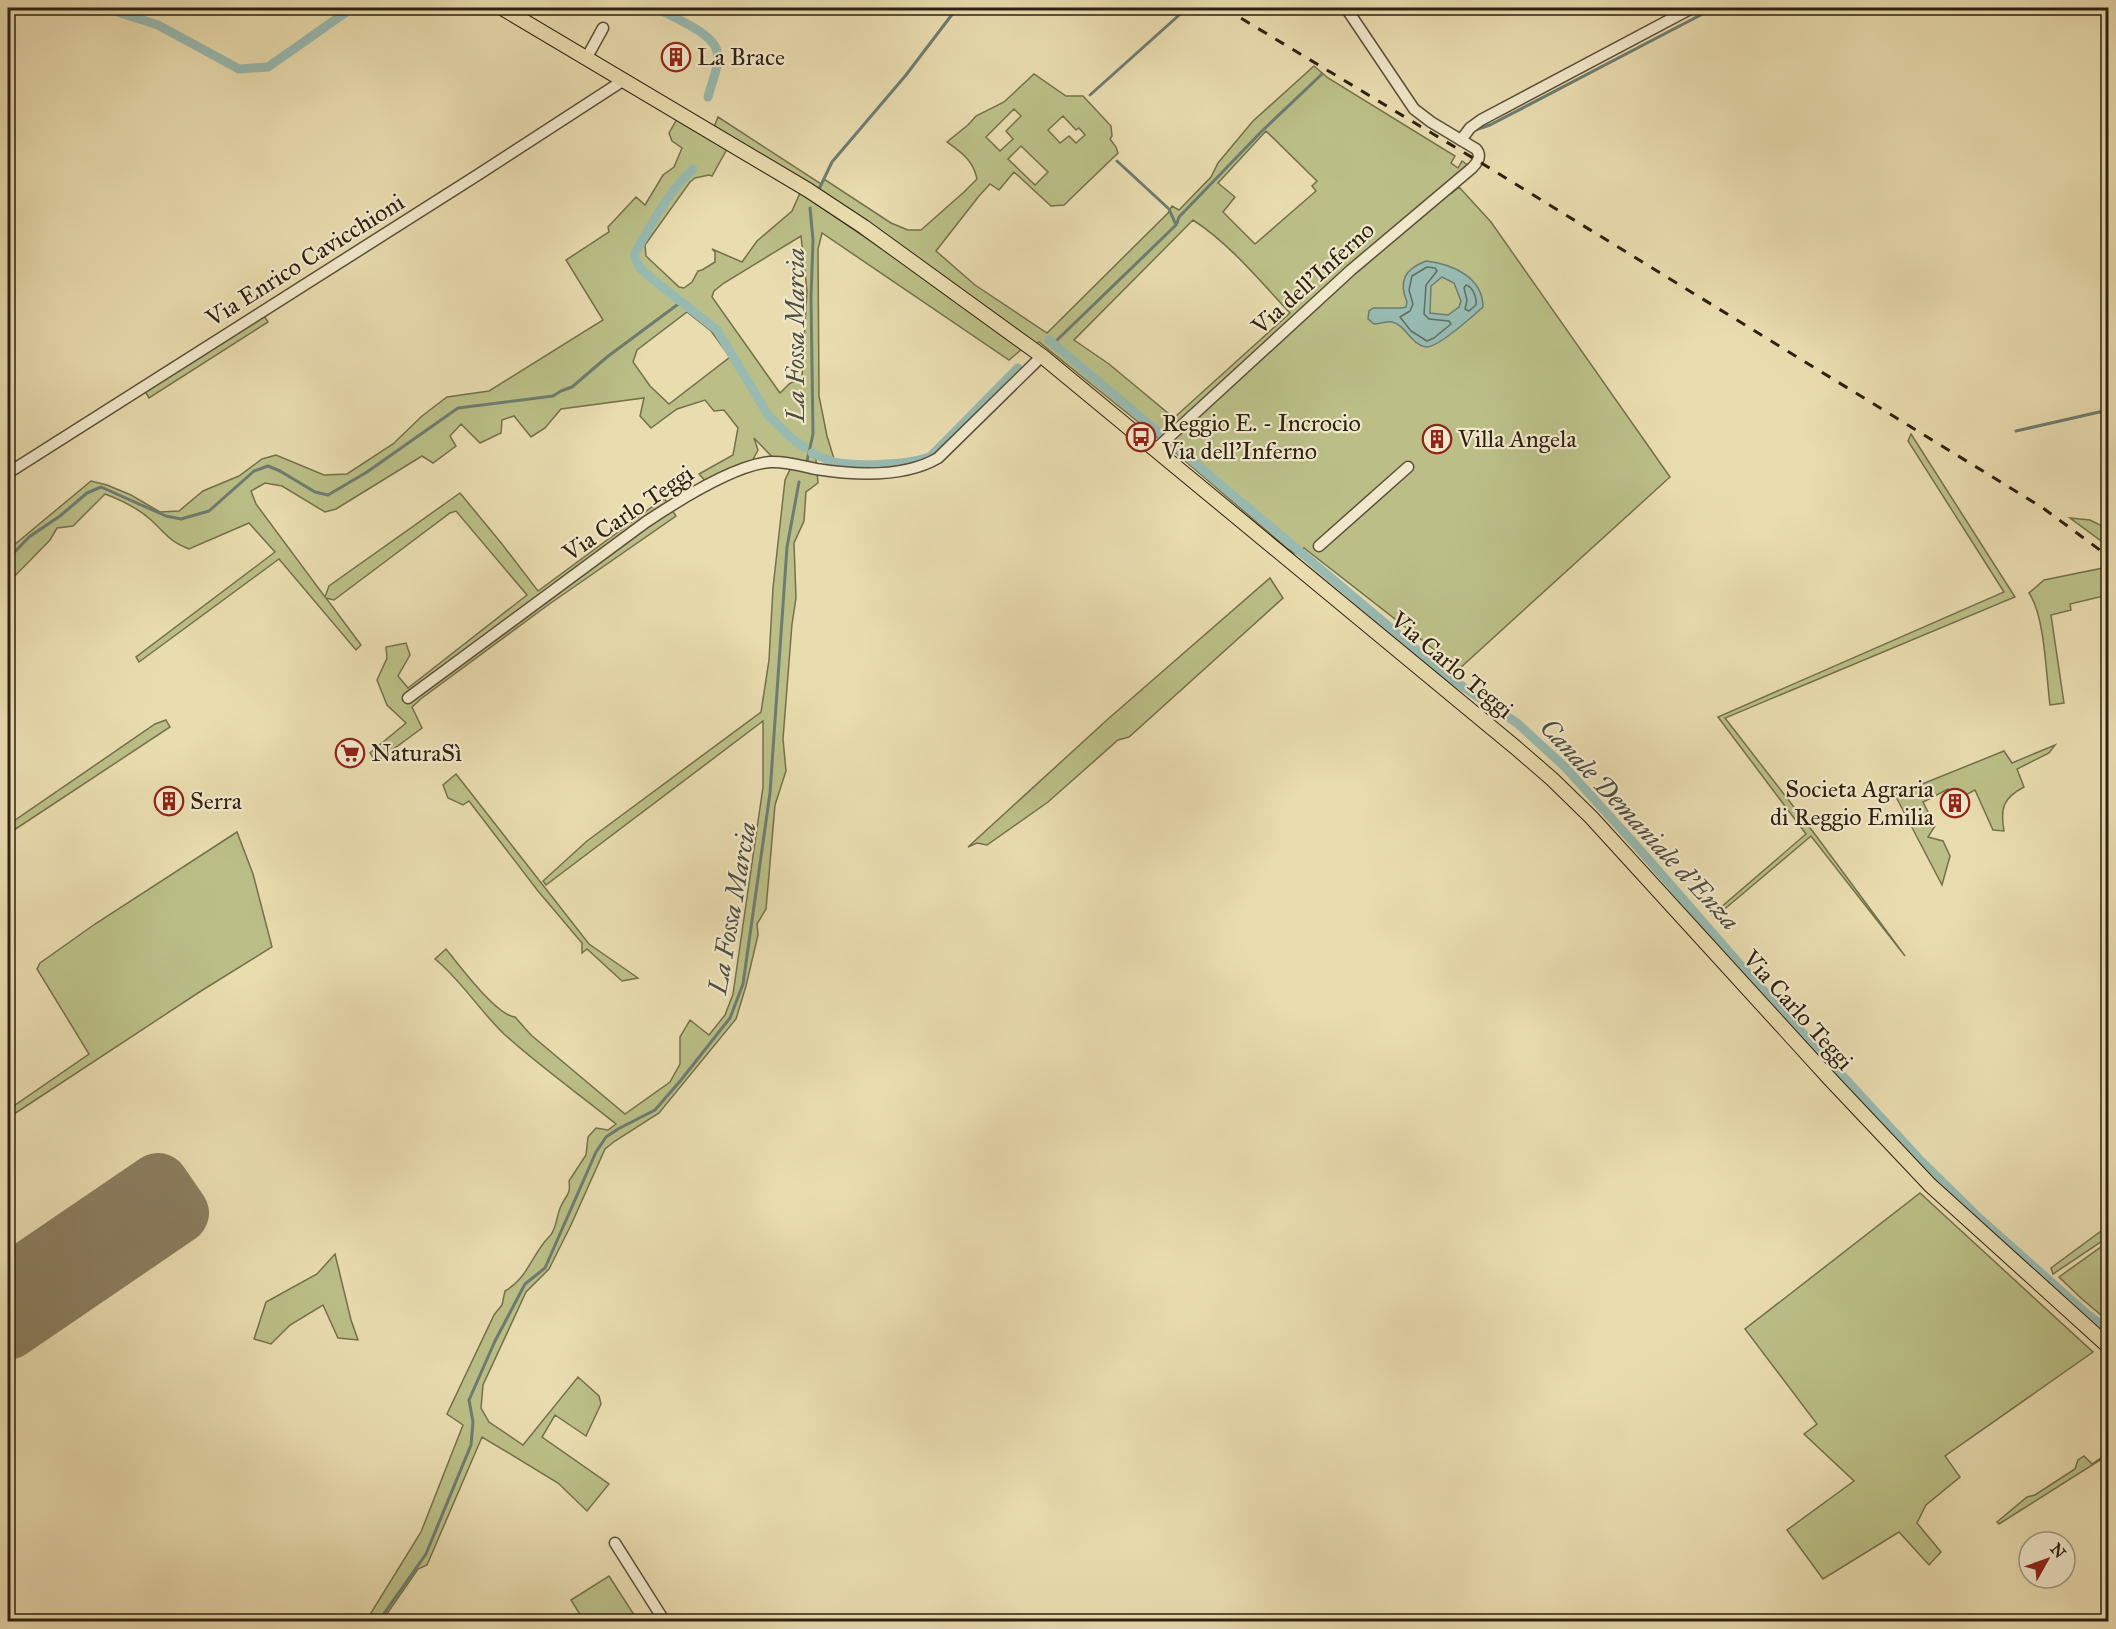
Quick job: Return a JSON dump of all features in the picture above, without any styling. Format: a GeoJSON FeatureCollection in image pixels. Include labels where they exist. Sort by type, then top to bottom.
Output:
{"type":"FeatureCollection","features":[{"type":"Feature","properties":{"kind":"main road","name":"Via Carlo Teggi"},"geometry":{"type":"LineString","coordinates":[[502,8],[816,195],[873,233],[1042,356],[1159,446],[1552,780],[1622,850],[1830,1079],[1930,1185],[2109,1346]]}},
{"type":"Feature","properties":{"kind":"street","name":"Via dell'Inferno"},"geometry":{"type":"LineString","coordinates":[[1159,446],[1351,270],[1478,161],[1478,152],[1431,122],[1408,104],[1346,8]]}},
{"type":"Feature","properties":{"kind":"street"},"geometry":{"type":"LineString","coordinates":[[1461,140],[1470,128],[1481,120],[1692,8]]}},
{"type":"Feature","properties":{"kind":"street"},"geometry":{"type":"LineString","coordinates":[[587,57],[603,28]]}},
{"type":"Feature","properties":{"kind":"street","name":"Via Enrico Cavicchioni"},"geometry":{"type":"LineString","coordinates":[[8,473],[485,171],[624,80]]}},
{"type":"Feature","properties":{"kind":"street","name":"Via Carlo Teggi"},"geometry":{"type":"LineString","coordinates":[[408,698],[637,529],[684,497],[750,467],[771,462],[831,471],[864,472],[912,469],[927,464],[938,458],[1042,356]]}},
{"type":"Feature","properties":{"kind":"street"},"geometry":{"type":"LineString","coordinates":[[1319,546],[1408,467]]}},
{"type":"Feature","properties":{"kind":"street"},"geometry":{"type":"LineString","coordinates":[[615,1543],[665,1622]]}},
{"type":"Feature","properties":{"kind":"green space"},"geometry":{"type":"Polygon","coordinates":[[[1314,66],[1328,78],[1455,156],[1451,163],[1458,168],[1462,161],[1472,168],[1449,187],[1452,193],[1459,187],[1491,222],[1670,477],[1459,669],[1304,548],[1297,554],[1289,550],[1163,442],[1039,342],[1032,348],[712,132],[718,117],[821,184],[824,179],[891,223],[908,230],[921,230],[977,179],[970,162],[947,142],[976,116],[1004,102],[1034,74],[1066,96],[1083,96],[1111,126],[1110,139],[1118,153],[1064,205],[1051,206],[1014,172],[999,190],[990,184],[936,251],[975,285],[1047,333],[1168,213],[1172,206],[1179,210],[1211,177],[1218,163],[1253,121],[1314,66]],[[1014,109],[986,137],[1000,151],[1013,139],[1006,131],[1021,116],[1014,109]],[[1063,116],[1048,130],[1060,143],[1069,136],[1076,143],[1085,135],[1079,128],[1076,130],[1063,116]],[[1266,131],[1218,183],[1235,197],[1223,212],[1255,244],[1316,191],[1312,186],[1317,181],[1266,131]],[[1021,146],[1008,159],[1035,185],[1048,172],[1021,146]],[[1193,220],[1074,340],[1109,364],[1168,413],[1176,416],[1290,313],[1220,240],[1193,220]]]}},
{"type":"Feature","properties":{"kind":"green space"},"geometry":{"type":"Polygon","coordinates":[[[677,119],[727,149],[712,176],[695,178],[690,182],[645,245],[646,256],[679,287],[684,288],[692,282],[698,271],[715,262],[715,252],[712,249],[742,262],[757,241],[792,211],[800,193],[910,268],[1022,349],[1009,360],[822,233],[818,249],[819,396],[835,462],[813,454],[816,460],[818,483],[806,492],[804,521],[794,543],[796,598],[783,739],[786,771],[775,805],[766,909],[757,924],[758,935],[746,986],[736,1019],[659,1113],[605,1149],[549,1269],[526,1292],[483,1385],[481,1408],[489,1422],[523,1445],[578,1377],[599,1396],[601,1404],[586,1436],[555,1415],[542,1437],[609,1484],[587,1511],[558,1483],[482,1437],[427,1565],[418,1569],[382,1621],[366,1621],[421,1532],[463,1425],[447,1414],[494,1315],[502,1305],[505,1291],[518,1281],[552,1233],[560,1209],[569,1192],[569,1181],[586,1155],[588,1137],[596,1128],[608,1130],[616,1124],[504,1034],[435,959],[446,949],[488,999],[507,1014],[515,1017],[531,1035],[625,1114],[670,1082],[680,1064],[680,1037],[690,1020],[709,1035],[725,1015],[733,994],[763,787],[763,721],[546,885],[543,881],[587,841],[761,712],[769,660],[773,588],[785,480],[792,465],[778,463],[754,438],[758,450],[749,467],[709,485],[699,474],[733,455],[738,428],[724,410],[714,411],[705,400],[677,409],[651,428],[640,416],[644,398],[561,409],[545,428],[531,437],[514,416],[502,420],[501,433],[480,443],[461,424],[450,436],[456,446],[433,463],[422,456],[336,509],[325,512],[282,486],[265,483],[251,491],[256,504],[325,597],[329,586],[460,493],[538,591],[664,498],[676,516],[548,605],[422,698],[412,707],[422,728],[376,762],[370,753],[406,723],[387,705],[377,680],[387,658],[386,647],[406,643],[410,655],[398,676],[408,688],[527,595],[456,511],[450,513],[334,600],[326,598],[361,645],[356,650],[279,559],[139,662],[136,657],[275,552],[249,523],[189,549],[172,540],[141,512],[105,494],[73,526],[57,528],[50,540],[8,583],[8,550],[91,481],[131,495],[160,512],[179,511],[203,491],[239,476],[262,459],[276,455],[324,475],[347,474],[393,444],[422,416],[447,397],[489,391],[603,320],[566,260],[609,232],[608,227],[636,197],[645,205],[663,175],[674,167],[682,148],[672,141],[669,133],[677,119]],[[801,236],[724,283],[714,291],[712,297],[780,393],[789,384],[802,377],[807,291],[801,236]],[[687,312],[637,350],[633,362],[650,386],[669,404],[730,357],[711,331],[687,312]]]}},
{"type":"Feature","properties":{"kind":"green space"},"geometry":{"type":"Polygon","coordinates":[[[262,312],[268,322],[149,398],[143,388],[262,312]]]}},
{"type":"Feature","properties":{"kind":"green space"},"geometry":{"type":"Polygon","coordinates":[[[1911,434],[2015,597],[1725,718],[1905,956],[1811,836],[1714,918],[1712,915],[1806,834],[1718,717],[2004,592],[1908,441],[1911,434]]]}},
{"type":"Feature","properties":{"kind":"green space"},"geometry":{"type":"Polygon","coordinates":[[[2070,518],[2090,520],[2106,528],[2108,546],[2070,518]]]}},
{"type":"Feature","properties":{"kind":"green space"},"geometry":{"type":"Polygon","coordinates":[[[2108,567],[2108,595],[2070,604],[2071,610],[2051,615],[2064,703],[2050,705],[2042,631],[2029,593],[2044,580],[2108,567]]]}},
{"type":"Feature","properties":{"kind":"green space"},"geometry":{"type":"Polygon","coordinates":[[[1270,578],[1283,598],[1129,737],[1118,740],[1048,802],[987,845],[977,843],[968,847],[1108,719],[1270,578]]]}},
{"type":"Feature","properties":{"kind":"green space"},"geometry":{"type":"Polygon","coordinates":[[[166,720],[170,727],[8,834],[8,825],[155,724],[166,720]]]}},
{"type":"Feature","properties":{"kind":"green space"},"geometry":{"type":"Polygon","coordinates":[[[2055,745],[2049,753],[2017,769],[2024,787],[2011,795],[2005,804],[2002,816],[2004,831],[1993,830],[1975,790],[1954,801],[1948,789],[1923,802],[1935,826],[1928,837],[1943,841],[1950,856],[1942,885],[1895,795],[2004,751],[2012,763],[2055,745]]]}},
{"type":"Feature","properties":{"kind":"green space"},"geometry":{"type":"Polygon","coordinates":[[[456,774],[589,944],[638,978],[622,981],[587,949],[582,953],[582,943],[538,891],[469,801],[463,805],[448,798],[443,785],[456,774]]]}},
{"type":"Feature","properties":{"kind":"green space"},"geometry":{"type":"Polygon","coordinates":[[[237,832],[253,874],[272,947],[8,1118],[8,1110],[89,1054],[37,969],[40,963],[95,924],[237,832]]]}},
{"type":"Feature","properties":{"kind":"green space"},"geometry":{"type":"Polygon","coordinates":[[[1920,1193],[2093,1352],[1945,1456],[1960,1477],[1926,1505],[1917,1523],[1941,1552],[1929,1565],[1899,1532],[1823,1579],[1787,1530],[1854,1481],[1804,1434],[1817,1424],[1745,1329],[1920,1193]]]}},
{"type":"Feature","properties":{"kind":"green space"},"geometry":{"type":"Polygon","coordinates":[[[2108,1226],[2108,1237],[2053,1274],[2051,1268],[2108,1226]]]}},
{"type":"Feature","properties":{"kind":"green space"},"geometry":{"type":"Polygon","coordinates":[[[2108,1242],[2108,1321],[2059,1277],[2108,1242]]]}},
{"type":"Feature","properties":{"kind":"green space"},"geometry":{"type":"Polygon","coordinates":[[[335,1254],[358,1340],[338,1338],[323,1305],[290,1325],[271,1344],[254,1339],[266,1302],[317,1274],[335,1254]]]}},
{"type":"Feature","properties":{"kind":"green space"},"geometry":{"type":"Polygon","coordinates":[[[2108,1453],[2108,1455],[1999,1524],[1997,1522],[2027,1497],[2035,1495],[2075,1469],[2078,1460],[2084,1456],[2092,1464],[2108,1453]]]}},
{"type":"Feature","properties":{"kind":"green space"},"geometry":{"type":"Polygon","coordinates":[[[609,1576],[638,1621],[584,1621],[571,1600],[609,1576]]]}},
{"type":"Feature","properties":{"kind":"water"},"geometry":{"type":"Polygon","coordinates":[[[1426,261],[1446,265],[1464,274],[1478,288],[1483,307],[1447,337],[1426,347],[1416,343],[1397,324],[1390,322],[1374,324],[1368,319],[1369,311],[1373,308],[1406,307],[1403,288],[1405,277],[1419,264],[1426,261]],[[1442,277],[1431,286],[1430,313],[1448,315],[1459,307],[1461,301],[1454,283],[1442,277]]]}},
{"type":"Feature","properties":{"kind":"waterway"},"geometry":{"type":"LineString","coordinates":[[8,13],[15,8]]}},
{"type":"Feature","properties":{"kind":"waterway","name":"Canale Demaniale d'Enza"},"geometry":{"type":"LineString","coordinates":[[105,8],[158,25],[239,69],[268,67],[352,8]]}},
{"type":"Feature","properties":{"kind":"waterway","name":"Canale Demaniale d'Enza"},"geometry":{"type":"LineString","coordinates":[[656,8],[691,26],[714,44],[718,57],[708,97]]}},
{"type":"Feature","properties":{"kind":"waterway","name":"La Fossa Marcia"},"geometry":{"type":"LineString","coordinates":[[819,189],[832,162],[906,75],[957,8]]}},
{"type":"Feature","properties":{"kind":"waterway"},"geometry":{"type":"LineString","coordinates":[[1090,95],[1187,8]]}},
{"type":"Feature","properties":{"kind":"waterway"},"geometry":{"type":"LineString","coordinates":[[1475,130],[1490,125],[1714,8]]}},
{"type":"Feature","properties":{"kind":"waterway"},"geometry":{"type":"LineString","coordinates":[[1177,223],[1179,217],[1261,132],[1322,74]]}},
{"type":"Feature","properties":{"kind":"waterway"},"geometry":{"type":"LineString","coordinates":[[1054,343],[1176,225],[1169,209],[1117,161]]}},
{"type":"Feature","properties":{"kind":"waterway","name":"Canale Demaniale d'Enza"},"geometry":{"type":"LineString","coordinates":[[693,169],[668,198],[634,257],[641,269],[651,278],[717,330],[768,415],[790,437],[804,447]]}},
{"type":"Feature","properties":{"kind":"waterway","name":"La Fossa Marcia"},"geometry":{"type":"LineString","coordinates":[[807,461],[813,434],[811,297],[813,240],[810,208]]}},
{"type":"Feature","properties":{"kind":"waterway"},"geometry":{"type":"LineString","coordinates":[[8,559],[29,537],[60,516],[87,493],[101,487],[166,516],[181,519],[209,511],[254,471],[268,466],[315,492],[328,495],[367,472],[458,408],[553,396],[572,387],[607,357],[681,302]]}},
{"type":"Feature","properties":{"kind":"waterway","name":"Canale Demaniale d'Enza"},"geometry":{"type":"LineString","coordinates":[[1049,340],[1450,678],[1517,723],[1565,767],[1743,968],[1922,1162],[1977,1216],[2108,1330]]}},
{"type":"Feature","properties":{"kind":"waterway","name":"Canale Demaniale d'Enza"},"geometry":{"type":"LineString","coordinates":[[812,453],[844,464],[897,463],[931,456],[1018,368]]}},
{"type":"Feature","properties":{"kind":"waterway"},"geometry":{"type":"LineString","coordinates":[[2016,431],[2108,410]]}},
{"type":"Feature","properties":{"kind":"waterway","name":"La Fossa Marcia"},"geometry":{"type":"LineString","coordinates":[[378,1622],[426,1554],[471,1445],[473,1422],[469,1400],[495,1341],[525,1284],[545,1268],[596,1152],[606,1137],[655,1110],[730,1018],[743,984],[770,793],[787,547],[799,482]]}},
{"type":"Feature","properties":{"kind":"runway"},"geometry":{"type":"LineString","coordinates":[[8,1286],[158,1184],[178,1213],[8,1329]]}},
{"type":"Feature","properties":{"kind":"railway"},"geometry":{"type":"LineString","coordinates":[[1224,8],[2043,508],[2108,556]]}},
{"type":"Feature","properties":{"kind":"place","name":"La Brace"},"geometry":{"type":"Point","coordinates":[676,57]}},
{"type":"Feature","properties":{"kind":"place","name":"Reggio E. - Incrocio Via dell'Inferno"},"geometry":{"type":"Point","coordinates":[1141,437]}},
{"type":"Feature","properties":{"kind":"place","name":"Villa Angela"},"geometry":{"type":"Point","coordinates":[1437,439]}},
{"type":"Feature","properties":{"kind":"place","name":"NaturaSì"},"geometry":{"type":"Point","coordinates":[350,753]}},
{"type":"Feature","properties":{"kind":"place","name":"Serra"},"geometry":{"type":"Point","coordinates":[169,801]}},
{"type":"Feature","properties":{"kind":"place","name":"Societa Agraria di Reggio Emilia"},"geometry":{"type":"Point","coordinates":[1955,803]}}]}
